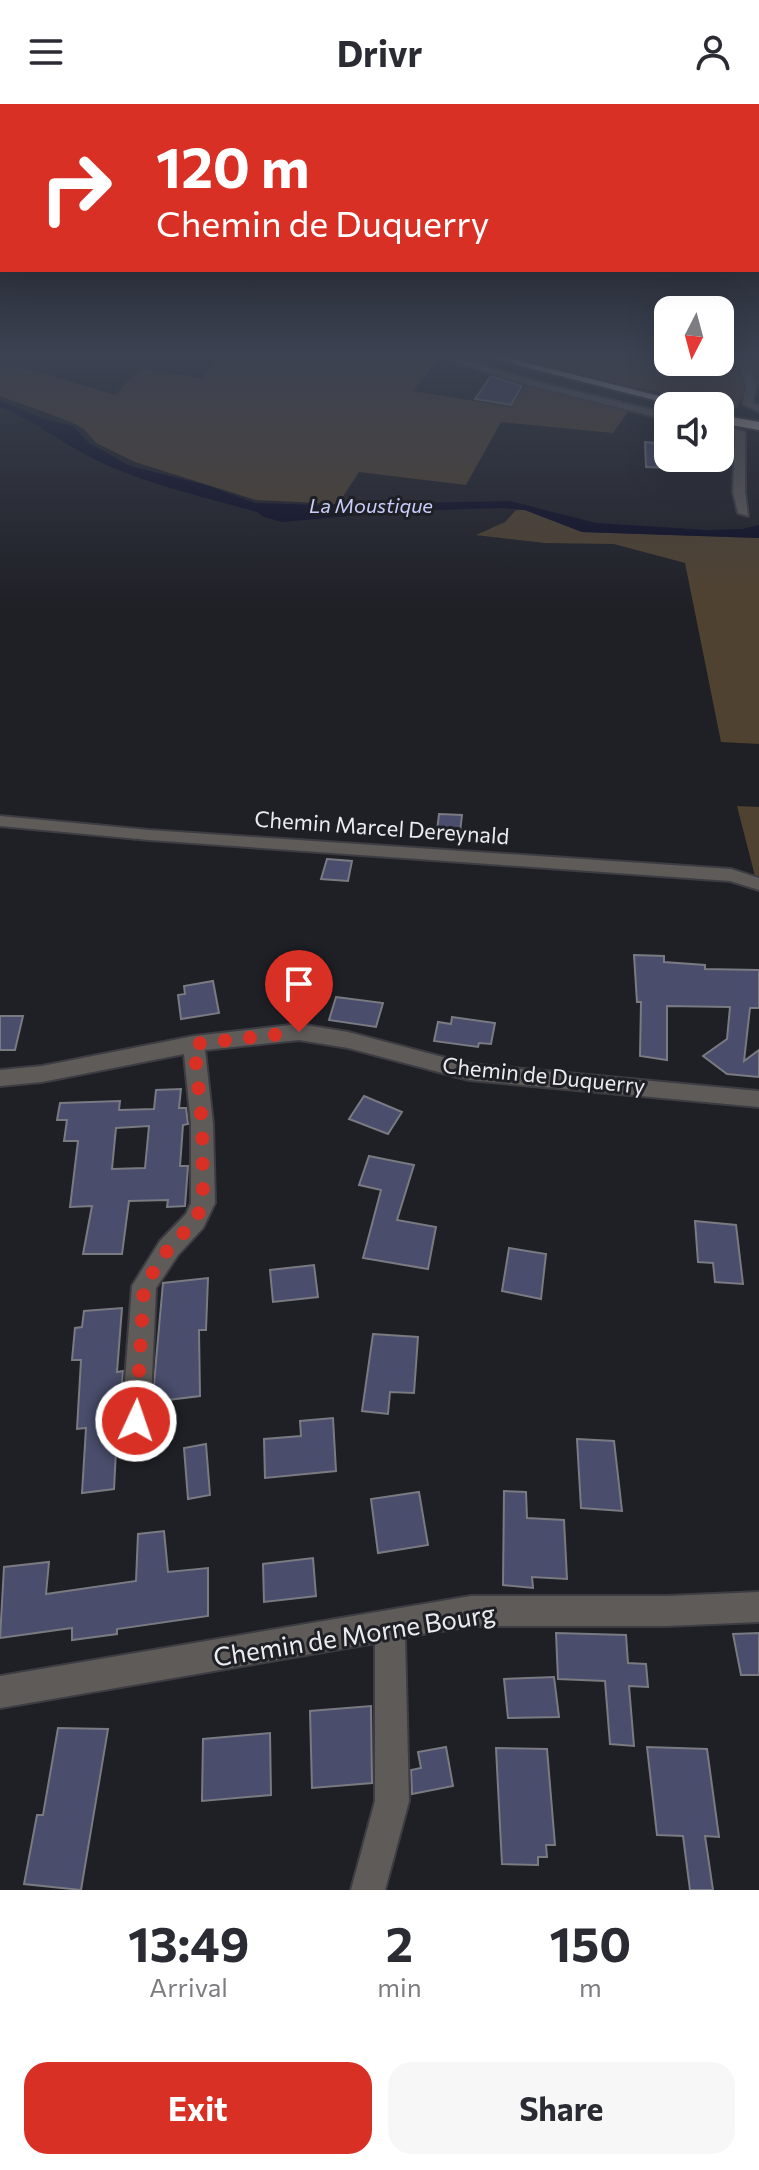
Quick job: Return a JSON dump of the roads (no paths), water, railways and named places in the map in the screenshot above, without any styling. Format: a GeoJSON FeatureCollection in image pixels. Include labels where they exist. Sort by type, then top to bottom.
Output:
{"type":"FeatureCollection","features":[{"type":"Feature","properties":{"kind":"street"},"geometry":{"type":"LineString","coordinates":[[740,441],[739,492],[744,513]]}},
{"type":"Feature","properties":{"kind":"street","name":"Chemin Marcel Dereynald"},"geometry":{"type":"LineString","coordinates":[[0,821],[149,835],[731,875],[759,884]]}},
{"type":"Feature","properties":{"kind":"street","name":"Chemin de Duquerry"},"geometry":{"type":"LineString","coordinates":[[0,1078],[42,1074],[194,1044],[299,1032],[348,1040],[469,1072],[759,1099]]}},
{"type":"Feature","properties":{"kind":"street"},"geometry":{"type":"LineString","coordinates":[[136,1421],[144,1286],[169,1248],[195,1221],[203,1203],[202,1124],[194,1044]]}},
{"type":"Feature","properties":{"kind":"street","name":"Chemin de Morne Bourg"},"geometry":{"type":"LineString","coordinates":[[0,1692],[67,1678],[390,1627],[471,1611],[667,1611],[759,1607]]}},
{"type":"Feature","properties":{"kind":"street"},"geometry":{"type":"LineString","coordinates":[[368,1890],[392,1801],[390,1627]]}},
{"type":"Feature","properties":{"kind":"water","name":"La Moustique"},"geometry":{"type":"Polygon","coordinates":[[[62,441],[87,441],[130,466],[206,485],[255,503],[318,505],[510,501],[596,523],[707,530],[759,525],[759,538],[582,532],[525,510],[502,508],[405,511],[282,522],[136,477],[62,441]]]}}]}
